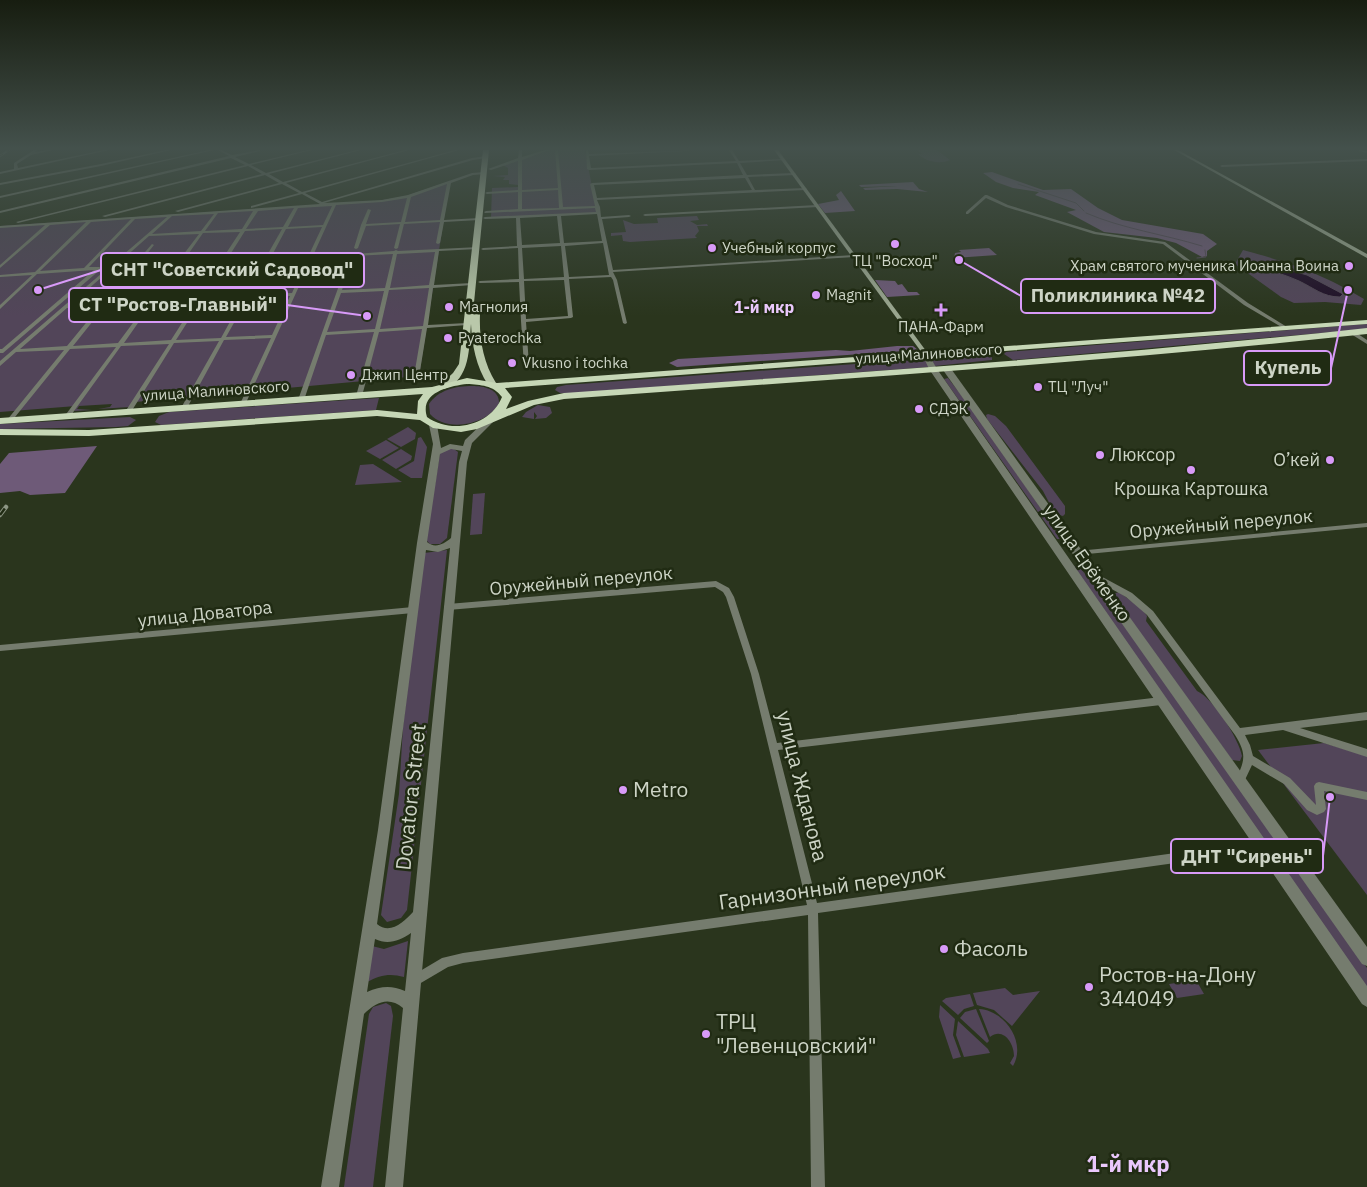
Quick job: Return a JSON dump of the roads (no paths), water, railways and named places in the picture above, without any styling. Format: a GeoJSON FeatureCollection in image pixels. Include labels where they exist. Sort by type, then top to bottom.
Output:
{"type":"FeatureCollection","features":[{"type":"Feature","properties":{"kind":"highway","name":"улица Малиновского"},"geometry":{"type":"LineString","coordinates":[[4,421],[434,390],[467,381],[494,385],[557,381],[927,356],[1367,322]]}},
{"type":"Feature","properties":{"kind":"highway","name":"улица Малиновского"},"geometry":{"type":"LineString","coordinates":[[432,424],[460,428],[554,398],[997,364],[1367,331]]}},
{"type":"Feature","properties":{"kind":"highway"},"geometry":{"type":"LineString","coordinates":[[1001,350],[1002,356],[1012,362]]}},
{"type":"Feature","properties":{"kind":"highway"},"geometry":{"type":"LineString","coordinates":[[987,351],[996,357],[997,364]]}},
{"type":"Feature","properties":{"kind":"highway"},"geometry":{"type":"LineString","coordinates":[[554,398],[551,388],[557,381]]}},
{"type":"Feature","properties":{"kind":"highway"},"geometry":{"type":"LineString","coordinates":[[493,419],[505,407],[507,397],[494,385]]}},
{"type":"Feature","properties":{"kind":"highway"},"geometry":{"type":"LineString","coordinates":[[432,424],[423,418],[421,404],[434,390]]}},
{"type":"Feature","properties":{"kind":"highway"},"geometry":{"type":"LineString","coordinates":[[388,413],[396,403],[392,393]]}},
{"type":"Feature","properties":{"kind":"highway"},"geometry":{"type":"LineString","coordinates":[[153,429],[149,425],[150,420],[165,410]]}},
{"type":"Feature","properties":{"kind":"highway"},"geometry":{"type":"LineString","coordinates":[[125,431],[139,421],[141,417],[132,412]]}},
{"type":"Feature","properties":{"kind":"highway","name":"улица Малиновского"},"geometry":{"type":"LineString","coordinates":[[0,432],[73,434],[388,413],[423,418]]}},
{"type":"Feature","properties":{"kind":"main road"},"geometry":{"type":"LineString","coordinates":[[472,366],[476,283],[484,205]]}},
{"type":"Feature","properties":{"kind":"main road"},"geometry":{"type":"LineString","coordinates":[[483,216],[485,205]]}},
{"type":"Feature","properties":{"kind":"main road"},"geometry":{"type":"LineString","coordinates":[[1276,205],[1336,239],[1354,244],[1367,251]]}},
{"type":"Feature","properties":{"kind":"main road"},"geometry":{"type":"LineString","coordinates":[[1282,205],[1345,241],[1367,256]]}},
{"type":"Feature","properties":{"kind":"main road","name":"улица Ерёменко"},"geometry":{"type":"LineString","coordinates":[[817,206],[927,356]]}},
{"type":"Feature","properties":{"kind":"main road"},"geometry":{"type":"LineString","coordinates":[[476,283],[467,324],[472,366],[494,385]]}},
{"type":"Feature","properties":{"kind":"main road"},"geometry":{"type":"LineString","coordinates":[[444,386],[456,375],[472,366]]}},
{"type":"Feature","properties":{"kind":"street"},"geometry":{"type":"LineString","coordinates":[[0,212],[27,205]]}},
{"type":"Feature","properties":{"kind":"street"},"geometry":{"type":"LineString","coordinates":[[0,227],[87,205]]}},
{"type":"Feature","properties":{"kind":"street"},"geometry":{"type":"LineString","coordinates":[[0,308],[91,220],[145,205]]}},
{"type":"Feature","properties":{"kind":"street"},"geometry":{"type":"LineString","coordinates":[[162,216],[201,205]]}},
{"type":"Feature","properties":{"kind":"street"},"geometry":{"type":"LineString","coordinates":[[237,211],[256,205]]}},
{"type":"Feature","properties":{"kind":"street"},"geometry":{"type":"LineString","coordinates":[[0,227],[314,205]]}},
{"type":"Feature","properties":{"kind":"street"},"geometry":{"type":"LineString","coordinates":[[243,404],[334,205]]}},
{"type":"Feature","properties":{"kind":"street"},"geometry":{"type":"LineString","coordinates":[[359,396],[388,289],[407,205]]}},
{"type":"Feature","properties":{"kind":"street"},"geometry":{"type":"LineString","coordinates":[[438,243],[445,205]]}},
{"type":"Feature","properties":{"kind":"street"},"geometry":{"type":"LineString","coordinates":[[520,205],[520,210]]}},
{"type":"Feature","properties":{"kind":"street"},"geometry":{"type":"LineString","coordinates":[[967,213],[976,205]]}},
{"type":"Feature","properties":{"kind":"street"},"geometry":{"type":"LineString","coordinates":[[1006,205],[1095,233],[1164,243],[1246,304],[1285,327]]}},
{"type":"Feature","properties":{"kind":"street"},"geometry":{"type":"LineString","coordinates":[[645,215],[817,206]]}},
{"type":"Feature","properties":{"kind":"street"},"geometry":{"type":"LineString","coordinates":[[363,225],[442,221],[520,210],[598,207],[611,274],[615,280],[624,323]]}},
{"type":"Feature","properties":{"kind":"street"},"geometry":{"type":"LineString","coordinates":[[184,408],[296,208]]}},
{"type":"Feature","properties":{"kind":"street"},"geometry":{"type":"LineString","coordinates":[[132,412],[172,343],[256,210]]}},
{"type":"Feature","properties":{"kind":"street"},"geometry":{"type":"LineString","coordinates":[[301,400],[369,210]]}},
{"type":"Feature","properties":{"kind":"street"},"geometry":{"type":"LineString","coordinates":[[67,417],[217,212]]}},
{"type":"Feature","properties":{"kind":"street"},"geometry":{"type":"LineString","coordinates":[[0,364],[171,215]]}},
{"type":"Feature","properties":{"kind":"street"},"geometry":{"type":"LineString","coordinates":[[523,321],[570,318],[559,215]]}},
{"type":"Feature","properties":{"kind":"street"},"geometry":{"type":"LineString","coordinates":[[483,216],[629,216]]}},
{"type":"Feature","properties":{"kind":"street"},"geometry":{"type":"LineString","coordinates":[[518,216],[526,365]]}},
{"type":"Feature","properties":{"kind":"street"},"geometry":{"type":"LineString","coordinates":[[85,269],[135,217]]}},
{"type":"Feature","properties":{"kind":"street"},"geometry":{"type":"LineString","coordinates":[[0,267],[50,223]]}},
{"type":"Feature","properties":{"kind":"street"},"geometry":{"type":"LineString","coordinates":[[0,233],[8,226]]}},
{"type":"Feature","properties":{"kind":"street"},"geometry":{"type":"LineString","coordinates":[[148,235],[324,226]]}},
{"type":"Feature","properties":{"kind":"street"},"geometry":{"type":"LineString","coordinates":[[354,252],[437,251],[604,242]]}},
{"type":"Feature","properties":{"kind":"street"},"geometry":{"type":"LineString","coordinates":[[4,421],[67,349],[152,245]]}},
{"type":"Feature","properties":{"kind":"street"},"geometry":{"type":"LineString","coordinates":[[417,376],[437,251]]}},
{"type":"Feature","properties":{"kind":"street"},"geometry":{"type":"LineString","coordinates":[[340,292],[565,278],[854,256]]}},
{"type":"Feature","properties":{"kind":"street"},"geometry":{"type":"LineString","coordinates":[[111,268],[309,258]]}},
{"type":"Feature","properties":{"kind":"street"},"geometry":{"type":"LineString","coordinates":[[0,276],[99,268],[2,351]]}},
{"type":"Feature","properties":{"kind":"street"},"geometry":{"type":"LineString","coordinates":[[66,307],[294,294]]}},
{"type":"Feature","properties":{"kind":"street"},"geometry":{"type":"LineString","coordinates":[[325,334],[467,324]]}},
{"type":"Feature","properties":{"kind":"street"},"geometry":{"type":"LineString","coordinates":[[1353,333],[1367,342]]}},
{"type":"Feature","properties":{"kind":"street"},"geometry":{"type":"LineString","coordinates":[[15,351],[274,336]]}},
{"type":"Feature","properties":{"kind":"street","name":"улица Ерёменко"},"geometry":{"type":"LineString","coordinates":[[927,356],[933,369],[1067,566],[1367,999]]}},
{"type":"Feature","properties":{"kind":"street","name":"улица Ерёменко"},"geometry":{"type":"LineString","coordinates":[[946,368],[1367,959]]}},
{"type":"Feature","properties":{"kind":"street"},"geometry":{"type":"LineString","coordinates":[[939,378],[953,377]]}},
{"type":"Feature","properties":{"kind":"street"},"geometry":{"type":"LineString","coordinates":[[436,454],[450,446],[465,449],[472,436],[493,419]]}},
{"type":"Feature","properties":{"kind":"street","name":"Dovatora Street"},"geometry":{"type":"LineString","coordinates":[[330,1187],[370,927],[422,543],[436,454],[437,437],[432,424]]}},
{"type":"Feature","properties":{"kind":"street","name":"Dovatora Street"},"geometry":{"type":"LineString","coordinates":[[394,1187],[448,607],[465,449]]}},
{"type":"Feature","properties":{"kind":"street","name":"Оружейный переулок"},"geometry":{"type":"LineString","coordinates":[[1077,553],[1367,525]]}},
{"type":"Feature","properties":{"kind":"street"},"geometry":{"type":"LineString","coordinates":[[422,543],[426,548],[436,549],[446,547],[455,540]]}},
{"type":"Feature","properties":{"kind":"street"},"geometry":{"type":"LineString","coordinates":[[1057,550],[1070,543]]}},
{"type":"Feature","properties":{"kind":"street"},"geometry":{"type":"LineString","coordinates":[[1057,550],[1077,553]]}},
{"type":"Feature","properties":{"kind":"street"},"geometry":{"type":"LineString","coordinates":[[1067,566],[1074,562],[1085,564]]}},
{"type":"Feature","properties":{"kind":"street"},"geometry":{"type":"LineString","coordinates":[[1093,575],[1130,596],[1150,614],[1238,732],[1246,744],[1250,759],[1240,781]]}},
{"type":"Feature","properties":{"kind":"street","name":"Оружейный переулок"},"geometry":{"type":"LineString","coordinates":[[448,607],[716,584]]}},
{"type":"Feature","properties":{"kind":"street","name":"улица Жданова"},"geometry":{"type":"LineString","coordinates":[[716,584],[726,590],[730,597],[755,674],[814,908],[818,1187]]}},
{"type":"Feature","properties":{"kind":"street","name":"улица Доватора"},"geometry":{"type":"LineString","coordinates":[[0,648],[413,610]]}},
{"type":"Feature","properties":{"kind":"street"},"geometry":{"type":"LineString","coordinates":[[774,747],[1161,701]]}},
{"type":"Feature","properties":{"kind":"street"},"geometry":{"type":"LineString","coordinates":[[1238,732],[1367,716]]}},
{"type":"Feature","properties":{"kind":"street"},"geometry":{"type":"LineString","coordinates":[[1282,726],[1367,753]]}},
{"type":"Feature","properties":{"kind":"street"},"geometry":{"type":"LineString","coordinates":[[1250,759],[1287,781],[1310,807],[1317,811],[1321,809],[1319,786],[1367,796]]}},
{"type":"Feature","properties":{"kind":"street","name":"Гарнизонный переулок"},"geometry":{"type":"LineString","coordinates":[[414,981],[446,962],[463,958],[1261,846]]}},
{"type":"Feature","properties":{"kind":"street"},"geometry":{"type":"LineString","coordinates":[[370,927],[376,935],[383,936],[398,933],[420,915]]}},
{"type":"Feature","properties":{"kind":"street"},"geometry":{"type":"LineString","coordinates":[[356,1010],[366,999],[381,993],[402,996],[412,1005]]}},
{"type":"Feature","properties":{"kind":"waterway"},"geometry":{"type":"LineString","coordinates":[[1078,205],[1084,211]]}},
{"type":"Feature","properties":{"kind":"waterway"},"geometry":{"type":"LineString","coordinates":[[1086,213],[1114,223],[1202,246]]}},
{"type":"Feature","properties":{"kind":"waterway"},"geometry":{"type":"LineString","coordinates":[[1197,258],[1206,257],[1205,250]]}},
{"type":"Feature","properties":{"kind":"railway"},"geometry":{"type":"LineString","coordinates":[[0,515],[6,507]]}},
{"type":"Feature","properties":{"kind":"place","name":"ТЦ \"Восход\""},"geometry":{"type":"Point","coordinates":[895,244]}},
{"type":"Feature","properties":{"kind":"place","name":"Учебный корпус"},"geometry":{"type":"Point","coordinates":[712,248]}},
{"type":"Feature","properties":{"kind":"place","name":"Поликлиника №42"},"geometry":{"type":"Point","coordinates":[959,260]}},
{"type":"Feature","properties":{"kind":"place","name":"Храм святого мученика Иоанна Воина"},"geometry":{"type":"Point","coordinates":[1349,266]}},
{"type":"Feature","properties":{"kind":"place","name":"СНТ \"Советский Садовод\""},"geometry":{"type":"Point","coordinates":[38,290]}},
{"type":"Feature","properties":{"kind":"place","name":"Купель"},"geometry":{"type":"Point","coordinates":[1348,290]}},
{"type":"Feature","properties":{"kind":"place","name":"Magnit"},"geometry":{"type":"Point","coordinates":[816,295]}},
{"type":"Feature","properties":{"kind":"place","name":"Магнолия"},"geometry":{"type":"Point","coordinates":[449,307]}},
{"type":"Feature","properties":{"kind":"place","name":"ПАНА-Фарм"},"geometry":{"type":"Point","coordinates":[941,310]}},
{"type":"Feature","properties":{"kind":"place","name":"СТ \"Ростов-Главный\""},"geometry":{"type":"Point","coordinates":[367,316]}},
{"type":"Feature","properties":{"kind":"place","name":"Pyaterochka"},"geometry":{"type":"Point","coordinates":[448,338]}},
{"type":"Feature","properties":{"kind":"place","name":"Vkusno i tochka"},"geometry":{"type":"Point","coordinates":[512,363]}},
{"type":"Feature","properties":{"kind":"place","name":"Джип Центр"},"geometry":{"type":"Point","coordinates":[351,375]}},
{"type":"Feature","properties":{"kind":"place","name":"ТЦ \"Луч\""},"geometry":{"type":"Point","coordinates":[1038,387]}},
{"type":"Feature","properties":{"kind":"place","name":"СДЭК"},"geometry":{"type":"Point","coordinates":[919,409]}},
{"type":"Feature","properties":{"kind":"place","name":"Люксор"},"geometry":{"type":"Point","coordinates":[1100,455]}},
{"type":"Feature","properties":{"kind":"place","name":"О’кей"},"geometry":{"type":"Point","coordinates":[1330,460]}},
{"type":"Feature","properties":{"kind":"place","name":"Крошка Картошка"},"geometry":{"type":"Point","coordinates":[1191,470]}},
{"type":"Feature","properties":{"kind":"place","name":"Metro"},"geometry":{"type":"Point","coordinates":[623,790]}},
{"type":"Feature","properties":{"kind":"place","name":"ДНТ \"Сирень\""},"geometry":{"type":"Point","coordinates":[1330,797]}},
{"type":"Feature","properties":{"kind":"place","name":"Фасоль"},"geometry":{"type":"Point","coordinates":[944,949]}},
{"type":"Feature","properties":{"kind":"place","name":"Ростов-на-Дону 344049"},"geometry":{"type":"Point","coordinates":[1089,987]}},
{"type":"Feature","properties":{"kind":"place","name":"ТРЦ \"Левенцовский\""},"geometry":{"type":"Point","coordinates":[706,1034]}},
{"type":"Feature","properties":{"kind":"district","name":"1-й мкр"},"geometry":{"type":"Point","coordinates":[764,307]}},
{"type":"Feature","properties":{"kind":"district","name":"1-й мкр"},"geometry":{"type":"Point","coordinates":[1128,1164]}}]}
